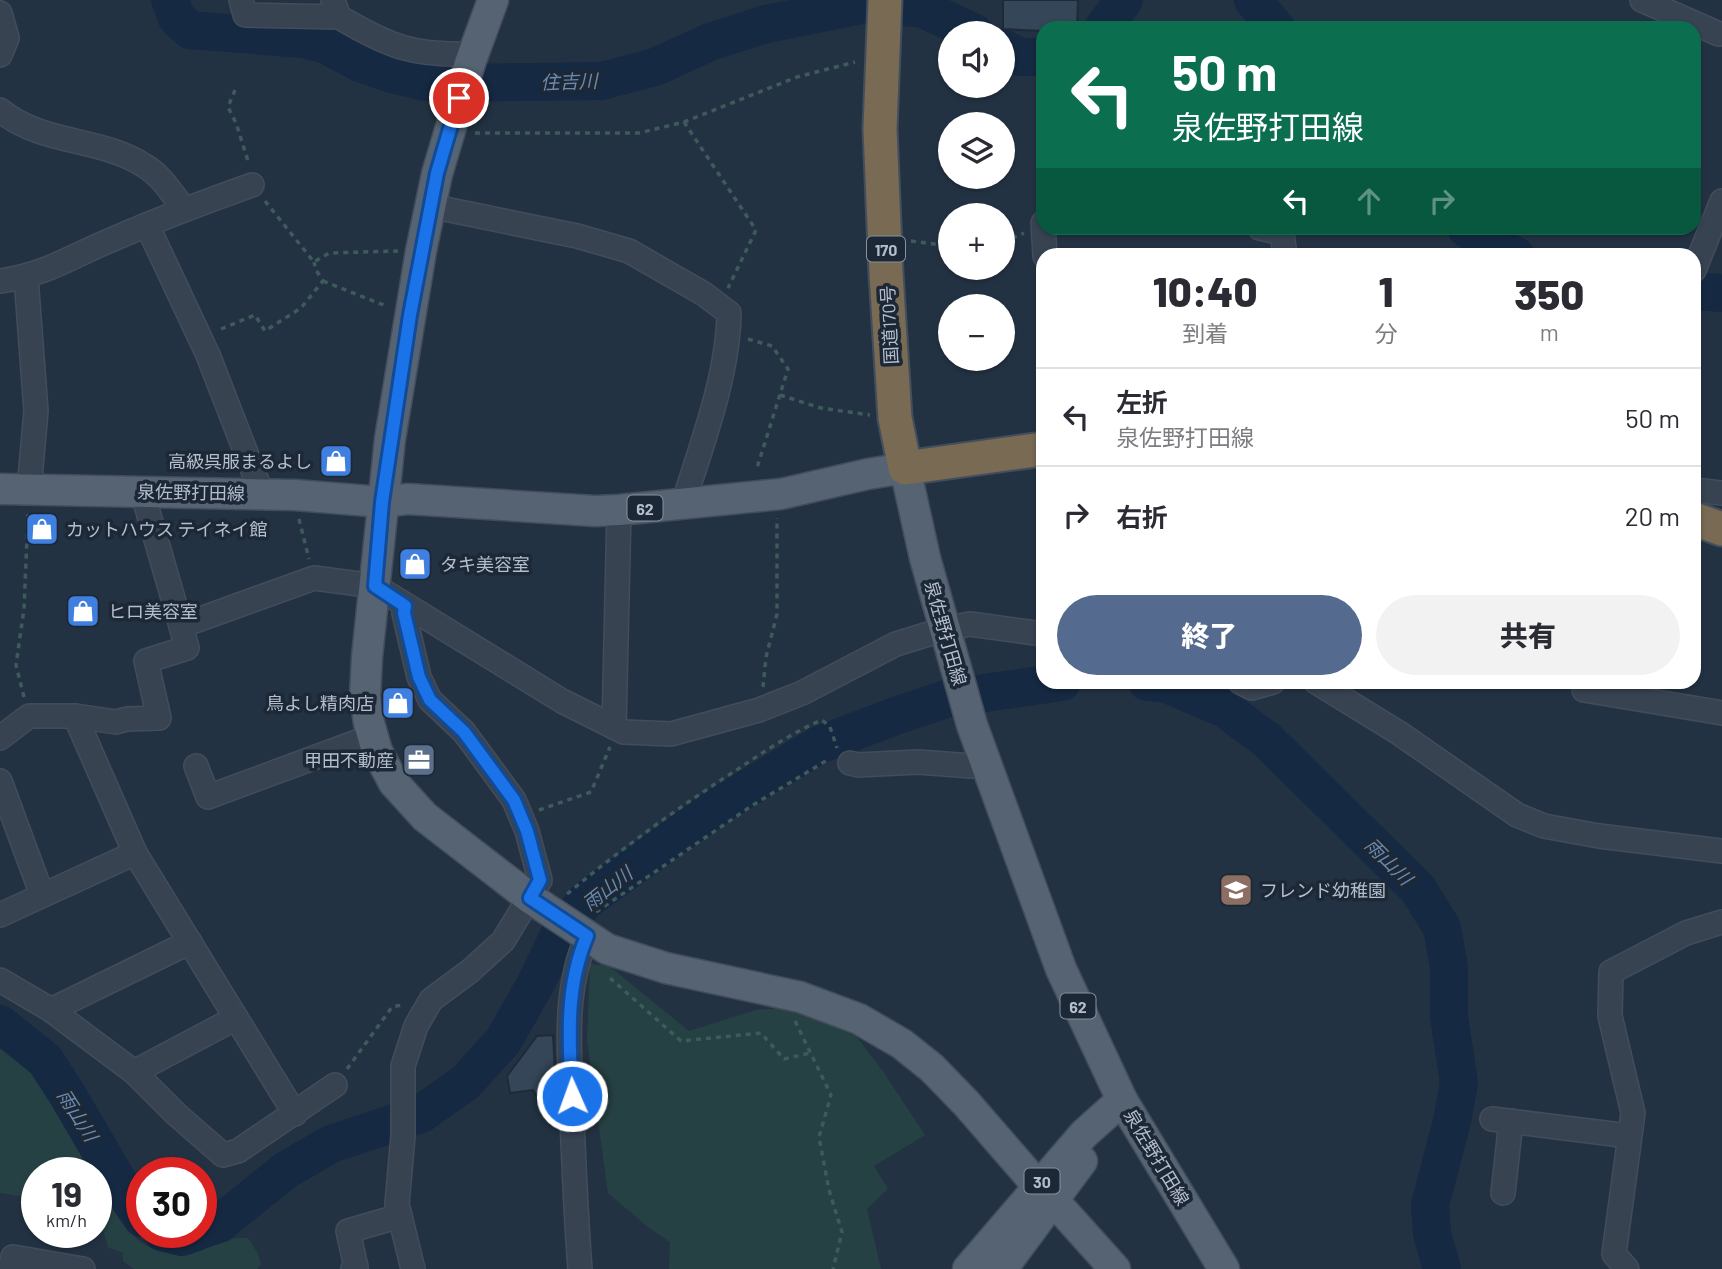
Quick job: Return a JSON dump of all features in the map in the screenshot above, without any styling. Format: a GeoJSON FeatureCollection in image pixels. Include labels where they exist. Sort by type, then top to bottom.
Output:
{"type":"FeatureCollection","features":[{"type":"Feature","properties":{"kind":"highway","name":"国道170号"},"geometry":{"type":"LineString","coordinates":[[884,28],[880,129],[885,234],[895,418],[905,468]]}},
{"type":"Feature","properties":{"kind":"highway"},"geometry":{"type":"LineString","coordinates":[[905,468],[1036,450]]}},
{"type":"Feature","properties":{"kind":"highway"},"geometry":{"type":"LineString","coordinates":[[1701,522],[1722,529]]}},
{"type":"Feature","properties":{"kind":"main road"},"geometry":{"type":"LineString","coordinates":[[493,0],[459,98],[430,206],[410,315],[382,502],[365,697],[377,751],[394,783],[425,817],[582,938],[666,968],[800,997],[859,1020],[902,1044],[932,1068],[966,1102],[1115,1269]]}},
{"type":"Feature","properties":{"kind":"main road","name":"泉佐野打田線"},"geometry":{"type":"LineString","coordinates":[[15,490],[295,495],[382,502],[408,499],[596,511],[761,497],[905,468],[925,558],[972,725],[1061,969],[1122,1100],[1224,1269]]}},
{"type":"Feature","properties":{"kind":"main road","name":"30"},"geometry":{"type":"LineString","coordinates":[[968,1269],[1046,1194],[1122,1100]]}},
{"type":"Feature","properties":{"kind":"main road","name":"30"},"geometry":{"type":"LineString","coordinates":[[1002,1269],[1046,1194]]}},
{"type":"Feature","properties":{"kind":"street"},"geometry":{"type":"LineString","coordinates":[[241,0],[245,15],[336,9],[380,41],[406,50],[472,58]]}},
{"type":"Feature","properties":{"kind":"street"},"geometry":{"type":"LineString","coordinates":[[1642,0],[1688,21]]}},
{"type":"Feature","properties":{"kind":"street"},"geometry":{"type":"LineString","coordinates":[[0,13],[7,38],[0,55]]}},
{"type":"Feature","properties":{"kind":"street"},"geometry":{"type":"LineString","coordinates":[[1701,27],[1721,36]]}},
{"type":"Feature","properties":{"kind":"street"},"geometry":{"type":"LineString","coordinates":[[0,110],[24,127],[123,154],[146,166],[161,179],[184,209]]}},
{"type":"Feature","properties":{"kind":"street"},"geometry":{"type":"LineString","coordinates":[[0,281],[26,277],[64,263],[184,209],[252,185]]}},
{"type":"Feature","properties":{"kind":"street"},"geometry":{"type":"LineString","coordinates":[[1701,253],[1722,201]]}},
{"type":"Feature","properties":{"kind":"street"},"geometry":{"type":"LineString","coordinates":[[430,206],[577,236],[629,251],[717,303],[729,313],[729,333],[714,400],[683,504]]}},
{"type":"Feature","properties":{"kind":"street"},"geometry":{"type":"LineString","coordinates":[[147,225],[200,338],[262,494]]}},
{"type":"Feature","properties":{"kind":"street"},"geometry":{"type":"LineString","coordinates":[[15,490],[36,411],[26,277]]}},
{"type":"Feature","properties":{"kind":"street"},"geometry":{"type":"LineString","coordinates":[[0,738],[29,716],[75,716],[116,722],[127,719],[159,719],[146,661],[187,648],[142,491]]}},
{"type":"Feature","properties":{"kind":"street"},"geometry":{"type":"LineString","coordinates":[[1701,491],[1722,493]]}},
{"type":"Feature","properties":{"kind":"street"},"geometry":{"type":"LineString","coordinates":[[616,728],[619,510]]}},
{"type":"Feature","properties":{"kind":"street"},"geometry":{"type":"LineString","coordinates":[[181,626],[314,578],[375,586],[562,701],[624,732],[671,734],[763,708],[802,693],[896,643],[945,629],[970,624],[1036,633]]}},
{"type":"Feature","properties":{"kind":"street"},"geometry":{"type":"LineString","coordinates":[[405,606],[404,613],[419,677],[430,700],[464,732],[514,800],[527,831],[540,880],[542,906],[470,971],[431,1000],[416,1026],[403,1066],[403,1136],[397,1204],[413,1269]]}},
{"type":"Feature","properties":{"kind":"street"},"geometry":{"type":"LineString","coordinates":[[1327,689],[1399,733],[1517,815],[1544,826],[1599,836],[1722,851]]}},
{"type":"Feature","properties":{"kind":"street"},"geometry":{"type":"LineString","coordinates":[[1584,689],[1722,713]]}},
{"type":"Feature","properties":{"kind":"street"},"geometry":{"type":"LineString","coordinates":[[75,716],[135,853],[295,1114]]}},
{"type":"Feature","properties":{"kind":"street"},"geometry":{"type":"LineString","coordinates":[[197,766],[208,797],[373,736]]}},
{"type":"Feature","properties":{"kind":"street"},"geometry":{"type":"LineString","coordinates":[[844,758],[858,765],[918,762],[972,766],[986,762]]}},
{"type":"Feature","properties":{"kind":"street"},"geometry":{"type":"LineString","coordinates":[[0,780],[41,895]]}},
{"type":"Feature","properties":{"kind":"street"},"geometry":{"type":"LineString","coordinates":[[0,915],[135,853]]}},
{"type":"Feature","properties":{"kind":"street"},"geometry":{"type":"LineString","coordinates":[[1617,1264],[1633,1113],[1610,1016],[1611,972],[1686,933],[1722,922]]}},
{"type":"Feature","properties":{"kind":"street"},"geometry":{"type":"LineString","coordinates":[[580,1269],[569,1045],[572,986],[582,938]]}},
{"type":"Feature","properties":{"kind":"street"},"geometry":{"type":"LineString","coordinates":[[51,1010],[190,942]]}},
{"type":"Feature","properties":{"kind":"street"},"geometry":{"type":"LineString","coordinates":[[0,980],[51,1010],[134,1072],[223,1155],[238,1151],[335,1084]]}},
{"type":"Feature","properties":{"kind":"street"},"geometry":{"type":"LineString","coordinates":[[134,1072],[236,1018]]}},
{"type":"Feature","properties":{"kind":"street"},"geometry":{"type":"LineString","coordinates":[[1503,1193],[1501,1120],[1629,1136]]}},
{"type":"Feature","properties":{"kind":"street"},"geometry":{"type":"LineString","coordinates":[[352,1269],[356,1267],[348,1231],[400,1216]]}},
{"type":"Feature","properties":{"kind":"street"},"geometry":{"type":"LineString","coordinates":[[10,1269],[13,1257],[83,1269]]}},
{"type":"Feature","properties":{"kind":"path"},"geometry":{"type":"LineString","coordinates":[[449,134],[639,133],[684,122],[797,77],[884,28]]}},
{"type":"Feature","properties":{"kind":"path"},"geometry":{"type":"LineString","coordinates":[[235,90],[228,107],[236,123],[252,176],[252,185],[314,262],[323,281],[410,315]]}},
{"type":"Feature","properties":{"kind":"path"},"geometry":{"type":"LineString","coordinates":[[684,122],[756,230],[733,280],[717,303]]}},
{"type":"Feature","properties":{"kind":"path"},"geometry":{"type":"LineString","coordinates":[[885,234],[938,245]]}},
{"type":"Feature","properties":{"kind":"path"},"geometry":{"type":"LineString","coordinates":[[314,262],[328,253],[421,251]]}},
{"type":"Feature","properties":{"kind":"path"},"geometry":{"type":"LineString","coordinates":[[200,338],[255,314],[265,331],[301,307],[323,281]]}},
{"type":"Feature","properties":{"kind":"path"},"geometry":{"type":"LineString","coordinates":[[729,333],[772,346],[788,369],[780,395],[761,497],[778,509],[776,614],[762,681],[763,708]]}},
{"type":"Feature","properties":{"kind":"path"},"geometry":{"type":"LineString","coordinates":[[780,395],[821,408],[895,418]]}},
{"type":"Feature","properties":{"kind":"path"},"geometry":{"type":"LineString","coordinates":[[15,490],[24,609],[16,665],[29,716]]}},
{"type":"Feature","properties":{"kind":"path"},"geometry":{"type":"LineString","coordinates":[[295,495],[299,526],[314,578]]}},
{"type":"Feature","properties":{"kind":"path"},"geometry":{"type":"LineString","coordinates":[[542,906],[564,896],[650,827],[764,752],[813,724],[822,720],[828,723],[844,758],[753,805],[592,915],[582,938],[630,998],[681,1041],[761,1032],[784,1059],[810,1053]]}},
{"type":"Feature","properties":{"kind":"path"},"geometry":{"type":"LineString","coordinates":[[521,818],[591,792],[616,728]]}},
{"type":"Feature","properties":{"kind":"path"},"geometry":{"type":"LineString","coordinates":[[335,1084],[391,1007],[431,1000]]}},
{"type":"Feature","properties":{"kind":"path"},"geometry":{"type":"LineString","coordinates":[[792,1016],[831,1095],[820,1137],[829,1190],[842,1232],[833,1269]]}},
{"type":"Feature","properties":{"kind":"green space"},"geometry":{"type":"Polygon","coordinates":[[[590,964],[609,966],[689,1031],[756,1010],[787,1008],[856,1036],[925,1135],[874,1166],[888,1189],[867,1209],[881,1269],[669,1269],[670,1242],[608,1193],[587,1041],[590,964]]]}},
{"type":"Feature","properties":{"kind":"green space"},"geometry":{"type":"Polygon","coordinates":[[[0,1043],[30,1068],[83,1157],[21,1157],[21,1196],[0,1193],[0,1043]]]}},
{"type":"Feature","properties":{"kind":"green space"},"geometry":{"type":"Polygon","coordinates":[[[112,1207],[126,1227],[126,1248],[152,1248],[176,1253],[217,1248],[217,1244],[226,1240],[248,1238],[261,1264],[257,1269],[134,1269],[123,1261],[123,1253],[110,1248],[112,1207]]]}},
{"type":"Feature","properties":{"kind":"building"},"geometry":{"type":"Polygon","coordinates":[[[1003,0],[1078,0],[1077,21],[1036,21],[1036,31],[1015,30],[1015,21],[1003,21],[1003,0]]]}},
{"type":"Feature","properties":{"kind":"building"},"geometry":{"type":"Polygon","coordinates":[[[553,1035],[556,1092],[536,1095],[533,1090],[510,1093],[507,1076],[537,1036],[553,1035]]]}},
{"type":"Feature","properties":{"kind":"waterway","name":"住吉川"},"geometry":{"type":"LineString","coordinates":[[170,0],[177,18],[190,30],[302,39],[324,44],[360,63],[392,74],[425,82],[448,83],[602,81],[655,67],[710,42],[766,24],[861,5],[921,8],[949,21]]}},
{"type":"Feature","properties":{"kind":"waterway","name":"住吉川"},"geometry":{"type":"LineString","coordinates":[[1108,21],[1124,0]]}},
{"type":"Feature","properties":{"kind":"waterway","name":"住吉川"},"geometry":{"type":"LineString","coordinates":[[1253,0],[1270,21]]}},
{"type":"Feature","properties":{"kind":"waterway","name":"住吉川"},"geometry":{"type":"LineString","coordinates":[[1015,54],[1036,57]]}},
{"type":"Feature","properties":{"kind":"waterway","name":"住吉川"},"geometry":{"type":"LineString","coordinates":[[1477,235],[1501,248]]}},
{"type":"Feature","properties":{"kind":"waterway","name":"住吉川"},"geometry":{"type":"LineString","coordinates":[[1701,292],[1722,293]]}},
{"type":"Feature","properties":{"kind":"waterway","name":"雨山川"},"geometry":{"type":"LineString","coordinates":[[217,1225],[286,1170],[331,1144],[421,1114],[466,1082],[503,1041],[535,985],[559,935],[585,901],[718,806],[819,745],[898,715],[949,698],[1036,686]]}},
{"type":"Feature","properties":{"kind":"waterway","name":"雨山川"},"geometry":{"type":"LineString","coordinates":[[1179,689],[1225,709],[1267,740],[1418,889],[1442,928],[1449,967],[1449,1017],[1459,1083],[1430,1205],[1432,1233],[1442,1269]]}},
{"type":"Feature","properties":{"kind":"waterway","name":"雨山川"},"geometry":{"type":"LineString","coordinates":[[0,1024],[45,1060],[126,1194]]}},
{"type":"Feature","properties":{"kind":"place","name":"高級呉服まるよし"},"geometry":{"type":"Point","coordinates":[336,461]}},
{"type":"Feature","properties":{"kind":"place","name":"カットハウス テイネイ館"},"geometry":{"type":"Point","coordinates":[42,529]}},
{"type":"Feature","properties":{"kind":"place","name":"タキ美容室"},"geometry":{"type":"Point","coordinates":[415,564]}},
{"type":"Feature","properties":{"kind":"place","name":"ヒロ美容室"},"geometry":{"type":"Point","coordinates":[83,611]}},
{"type":"Feature","properties":{"kind":"place","name":"鳥よし精肉店"},"geometry":{"type":"Point","coordinates":[398,703]}},
{"type":"Feature","properties":{"kind":"place","name":"甲田不動産"},"geometry":{"type":"Point","coordinates":[419,760]}},
{"type":"Feature","properties":{"kind":"place","name":"フレンド幼稚園"},"geometry":{"type":"Point","coordinates":[1236,890]}},
{"type":"Feature","properties":{"kind":"route"},"geometry":{"type":"LineString","coordinates":[[459,98],[437,173],[410,315],[390,439],[375,586],[405,606],[404,613],[419,677],[430,700],[464,732],[514,800],[527,831],[540,880],[530,898],[587,936],[576,965],[572,986],[569,1045],[572,1096]]}}]}
